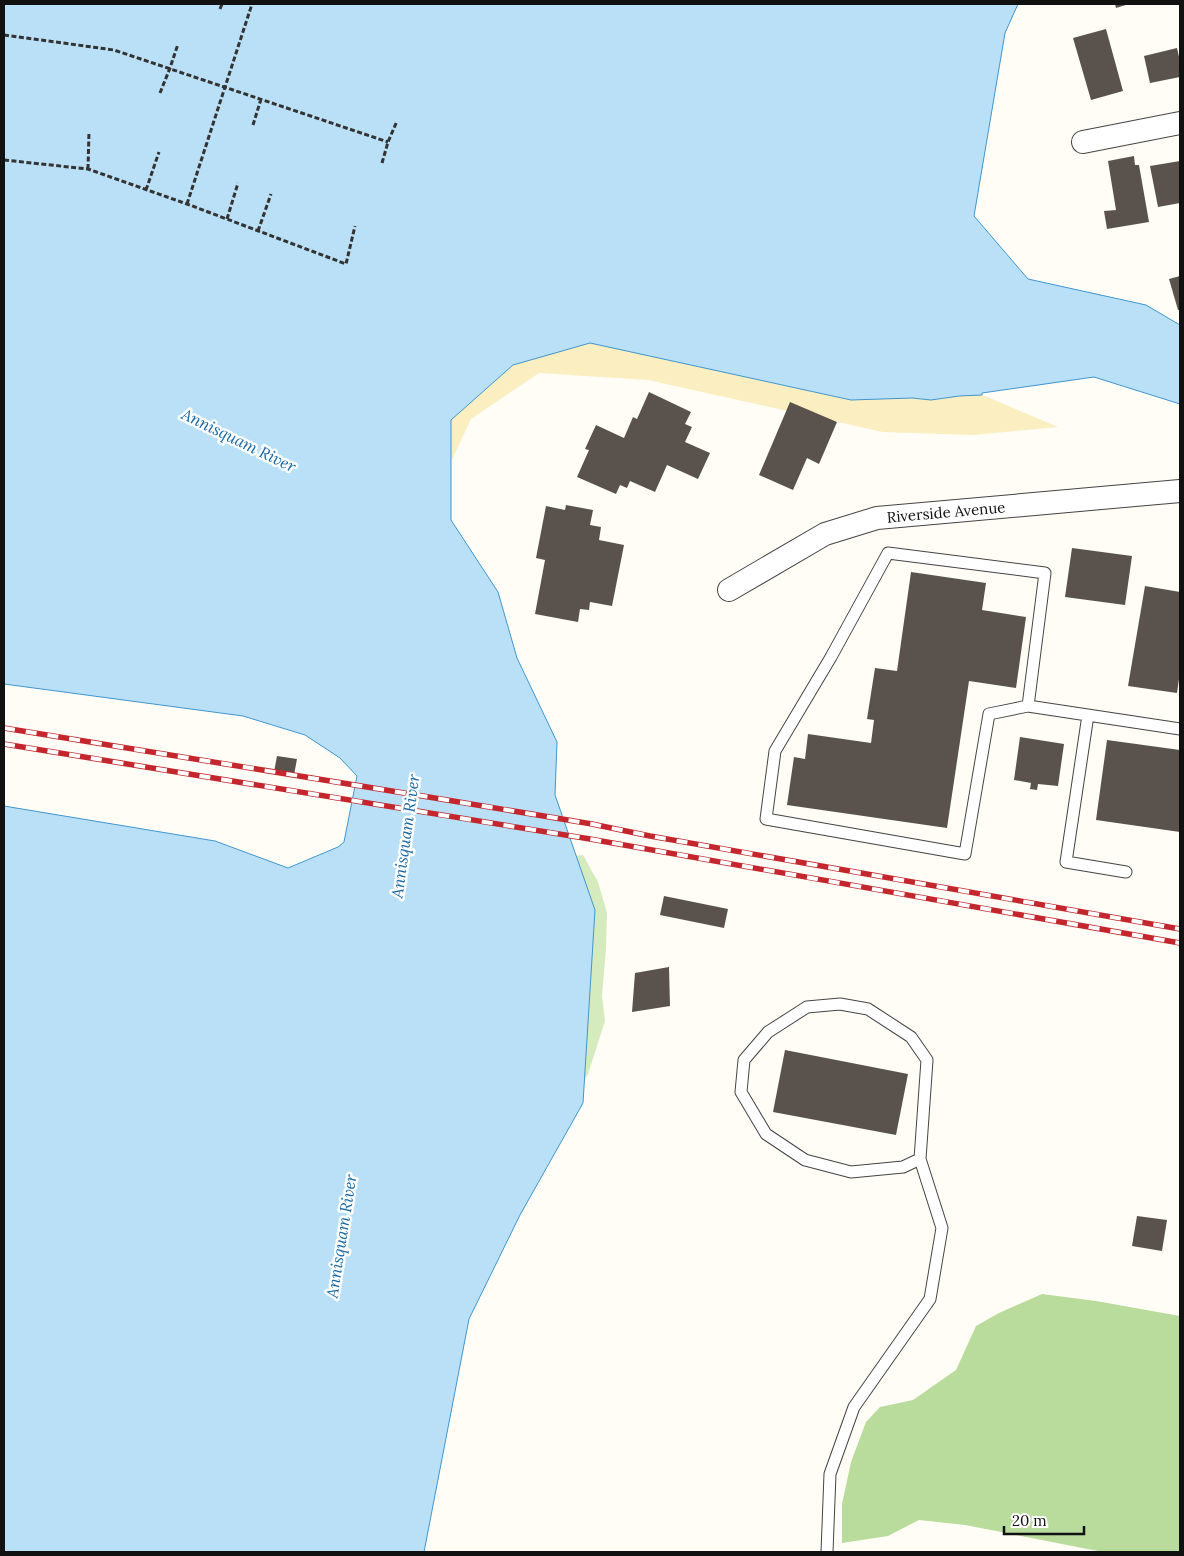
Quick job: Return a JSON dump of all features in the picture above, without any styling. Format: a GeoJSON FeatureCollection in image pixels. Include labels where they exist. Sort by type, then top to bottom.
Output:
{"type":"FeatureCollection","features":[{"type":"Feature","properties":{"kind":"street"},"geometry":{"type":"LineString","coordinates":[[1083,142],[1180,123]]}},
{"type":"Feature","properties":{"kind":"street","name":"Riverside Avenue"},"geometry":{"type":"LineString","coordinates":[[729,590],[825,534],[877,518],[1180,491]]}},
{"type":"Feature","properties":{"kind":"lane"},"geometry":{"type":"LineString","coordinates":[[1028,706],[1045,573],[888,553],[831,657],[775,751],[766,819],[965,854],[989,714],[1028,706],[1180,729]]}},
{"type":"Feature","properties":{"kind":"lane"},"geometry":{"type":"LineString","coordinates":[[1088,714],[1066,862],[1126,872]]}},
{"type":"Feature","properties":{"kind":"lane"},"geometry":{"type":"LineString","coordinates":[[827,1552],[830,1474],[854,1407],[930,1299],[942,1228],[920,1159],[927,1060],[910,1037],[868,1009],[840,1004],[807,1007],[768,1032],[744,1060],[741,1092],[766,1134],[806,1160],[851,1172],[903,1167],[920,1159]]}},
{"type":"Feature","properties":{"kind":"path"},"geometry":{"type":"LineString","coordinates":[[220,8],[222,4]]}},
{"type":"Feature","properties":{"kind":"path"},"geometry":{"type":"LineString","coordinates":[[187,204],[252,4]]}},
{"type":"Feature","properties":{"kind":"path"},"geometry":{"type":"LineString","coordinates":[[4,35],[114,50],[388,142]]}},
{"type":"Feature","properties":{"kind":"path"},"geometry":{"type":"LineString","coordinates":[[160,93],[178,44]]}},
{"type":"Feature","properties":{"kind":"path"},"geometry":{"type":"LineString","coordinates":[[253,125],[262,99]]}},
{"type":"Feature","properties":{"kind":"path"},"geometry":{"type":"LineString","coordinates":[[382,163],[397,121]]}},
{"type":"Feature","properties":{"kind":"path"},"geometry":{"type":"LineString","coordinates":[[88,169],[89,132]]}},
{"type":"Feature","properties":{"kind":"path"},"geometry":{"type":"LineString","coordinates":[[146,190],[159,152]]}},
{"type":"Feature","properties":{"kind":"path"},"geometry":{"type":"LineString","coordinates":[[4,160],[88,169],[346,264],[355,226]]}},
{"type":"Feature","properties":{"kind":"path"},"geometry":{"type":"LineString","coordinates":[[227,219],[238,183]]}},
{"type":"Feature","properties":{"kind":"path"},"geometry":{"type":"LineString","coordinates":[[258,231],[271,194]]}},
{"type":"Feature","properties":{"kind":"green space"},"geometry":{"type":"Polygon","coordinates":[[[583,855],[598,882],[607,913],[602,996],[605,1021],[588,1074],[565,1113],[554,858],[583,855]]]}},
{"type":"Feature","properties":{"kind":"green space"},"geometry":{"type":"Polygon","coordinates":[[[1042,1294],[1096,1301],[1180,1316],[1180,1552],[1103,1552],[965,1525],[919,1520],[888,1536],[842,1543],[842,1504],[851,1462],[866,1422],[880,1407],[913,1400],[956,1370],[976,1326],[999,1313],[1042,1294]]]}},
{"type":"Feature","properties":{"kind":"sand"},"geometry":{"type":"Polygon","coordinates":[[[577,340],[973,391],[1058,427],[974,435],[883,432],[648,380],[539,373],[471,419],[436,494],[443,390],[577,340]]]}},
{"type":"Feature","properties":{"kind":"water","name":"Annisquam River"},"geometry":{"type":"Polygon","coordinates":[[[4,4],[1018,4],[1005,33],[974,216],[1028,279],[1146,305],[1180,325],[1180,404],[1094,377],[982,393],[982,395],[931,400],[912,398],[851,400],[590,343],[513,365],[451,420],[451,520],[498,592],[517,658],[557,742],[555,795],[595,910],[583,1103],[520,1215],[469,1319],[424,1552],[4,1552],[4,806],[215,841],[288,868],[338,847],[344,842],[357,776],[340,758],[305,735],[243,716],[4,684],[4,4]]]}},
{"type":"Feature","properties":{"kind":"building"},"geometry":{"type":"Polygon","coordinates":[[[1115,4],[1129,4],[1116,8],[1115,4]]]}},
{"type":"Feature","properties":{"kind":"building"},"geometry":{"type":"Polygon","coordinates":[[[1106,29],[1123,91],[1091,100],[1073,38],[1106,29]]]}},
{"type":"Feature","properties":{"kind":"building"},"geometry":{"type":"Polygon","coordinates":[[[1177,48],[1180,61],[1180,77],[1150,83],[1144,56],[1177,48]]]}},
{"type":"Feature","properties":{"kind":"building"},"geometry":{"type":"Polygon","coordinates":[[[1134,156],[1135,165],[1139,165],[1149,222],[1107,229],[1104,211],[1116,210],[1108,161],[1134,156]]]}},
{"type":"Feature","properties":{"kind":"building"},"geometry":{"type":"Polygon","coordinates":[[[1180,161],[1180,203],[1158,207],[1150,166],[1180,161]]]}},
{"type":"Feature","properties":{"kind":"building"},"geometry":{"type":"Polygon","coordinates":[[[1180,276],[1180,310],[1178,310],[1169,279],[1180,276]]]}},
{"type":"Feature","properties":{"kind":"building"},"geometry":{"type":"Polygon","coordinates":[[[649,392],[691,412],[685,424],[692,427],[685,442],[710,453],[698,479],[667,465],[655,492],[630,481],[627,488],[620,485],[616,494],[577,477],[589,450],[585,449],[596,425],[624,438],[633,417],[637,419],[649,392]]]}},
{"type":"Feature","properties":{"kind":"building"},"geometry":{"type":"Polygon","coordinates":[[[790,402],[837,422],[819,464],[807,458],[793,490],[759,475],[790,402]]]}},
{"type":"Feature","properties":{"kind":"building"},"geometry":{"type":"Polygon","coordinates":[[[566,505],[593,510],[590,525],[601,527],[599,540],[624,545],[612,606],[590,602],[589,610],[580,609],[578,622],[535,614],[545,560],[536,558],[546,506],[565,510],[566,505]]]}},
{"type":"Feature","properties":{"kind":"building"},"geometry":{"type":"Polygon","coordinates":[[[1072,548],[1132,556],[1125,605],[1065,597],[1072,548]]]}},
{"type":"Feature","properties":{"kind":"building"},"geometry":{"type":"Polygon","coordinates":[[[911,572],[986,583],[982,610],[1026,617],[1016,688],[969,681],[947,828],[787,805],[794,757],[805,759],[808,734],[871,743],[874,720],[867,719],[875,668],[897,671],[911,572]]]}},
{"type":"Feature","properties":{"kind":"building"},"geometry":{"type":"Polygon","coordinates":[[[1145,586],[1180,592],[1180,672],[1177,693],[1128,686],[1145,586]]]}},
{"type":"Feature","properties":{"kind":"building"},"geometry":{"type":"Polygon","coordinates":[[[1020,737],[1064,744],[1058,786],[1038,784],[1037,790],[1030,789],[1031,783],[1014,780],[1020,737]]]}},
{"type":"Feature","properties":{"kind":"building"},"geometry":{"type":"Polygon","coordinates":[[[1107,740],[1180,750],[1180,832],[1096,820],[1107,740]]]}},
{"type":"Feature","properties":{"kind":"building"},"geometry":{"type":"Polygon","coordinates":[[[277,756],[297,759],[294,775],[274,772],[277,756]]]}},
{"type":"Feature","properties":{"kind":"building"},"geometry":{"type":"Polygon","coordinates":[[[664,896],[728,909],[724,928],[660,915],[664,896]]]}},
{"type":"Feature","properties":{"kind":"building"},"geometry":{"type":"Polygon","coordinates":[[[669,967],[670,1006],[632,1012],[635,973],[669,967]]]}},
{"type":"Feature","properties":{"kind":"building"},"geometry":{"type":"Polygon","coordinates":[[[785,1050],[908,1074],[896,1135],[773,1112],[785,1050]]]}},
{"type":"Feature","properties":{"kind":"building"},"geometry":{"type":"Polygon","coordinates":[[[1137,1216],[1167,1220],[1162,1251],[1132,1246],[1137,1216]]]}},
{"type":"Feature","properties":{"kind":"railway"},"geometry":{"type":"LineString","coordinates":[[4,728],[592,824],[650,836],[1180,929]]}},
{"type":"Feature","properties":{"kind":"railway"},"geometry":{"type":"LineString","coordinates":[[4,744],[590,839],[1180,943]]}}]}
